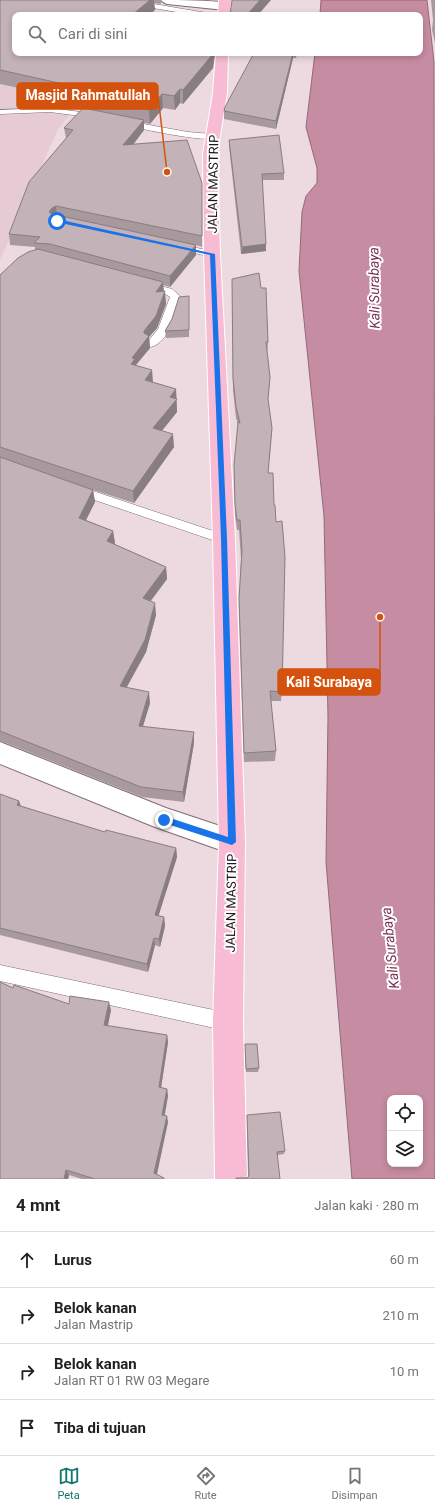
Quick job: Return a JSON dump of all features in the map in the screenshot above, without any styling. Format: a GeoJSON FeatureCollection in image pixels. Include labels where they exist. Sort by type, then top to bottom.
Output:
{"type":"FeatureCollection","features":[{"type":"Feature","properties":{"kind":"main road","name":"JALAN MASTRIP"},"geometry":{"type":"LineString","coordinates":[[222,56],[220,93],[210,154],[212,254],[224,539],[232,842],[228,1022],[231,1179]]}},
{"type":"Feature","properties":{"kind":"street"},"geometry":{"type":"LineString","coordinates":[[166,0],[225,7]]}},
{"type":"Feature","properties":{"kind":"street"},"geometry":{"type":"LineString","coordinates":[[0,753],[164,820],[232,842]]}},
{"type":"Feature","properties":{"kind":"lane"},"geometry":{"type":"LineString","coordinates":[[118,0],[189,12]]}},
{"type":"Feature","properties":{"kind":"lane"},"geometry":{"type":"LineString","coordinates":[[0,112],[50,110],[105,118]]}},
{"type":"Feature","properties":{"kind":"lane"},"geometry":{"type":"LineString","coordinates":[[120,121],[188,135],[212,137]]}},
{"type":"Feature","properties":{"kind":"lane"},"geometry":{"type":"LineString","coordinates":[[168,245],[212,254]]}},
{"type":"Feature","properties":{"kind":"lane"},"geometry":{"type":"LineString","coordinates":[[138,283],[168,291],[174,296],[162,332],[158,339],[151,344]]}},
{"type":"Feature","properties":{"kind":"lane"},"geometry":{"type":"LineString","coordinates":[[67,487],[224,539]]}},
{"type":"Feature","properties":{"kind":"lane"},"geometry":{"type":"LineString","coordinates":[[0,974],[228,1022]]}},
{"type":"Feature","properties":{"kind":"shaded area"},"geometry":{"type":"Polygon","coordinates":[[[0,0],[162,1],[153,12],[12,12],[12,56],[118,56],[58,129],[0,260],[0,0]]]}},
{"type":"Feature","properties":{"kind":"water","name":"Kali Surabaya"},"geometry":{"type":"Polygon","coordinates":[[[321,0],[427,0],[434,62],[435,1179],[352,1179],[326,862],[328,717],[324,516],[299,271],[302,212],[306,196],[317,183],[317,168],[306,127],[315,56],[423,56],[423,12],[320,12],[321,0]]]}},
{"type":"Feature","properties":{"kind":"building"},"geometry":{"type":"Polygon","coordinates":[[[0,0],[150,0],[136,12],[12,12],[12,56],[211,56],[183,90],[180,89],[174,96],[162,94],[149,110],[88,99],[95,91],[0,70],[0,0]]]}},
{"type":"Feature","properties":{"kind":"building"},"geometry":{"type":"Polygon","coordinates":[[[232,0],[260,0],[250,12],[230,12],[232,0]]]}},
{"type":"Feature","properties":{"kind":"building"},"geometry":{"type":"Polygon","coordinates":[[[252,56],[292,56],[276,121],[224,111],[252,56]]]}},
{"type":"Feature","properties":{"kind":"building"},"geometry":{"type":"Polygon","coordinates":[[[83,108],[144,120],[123,145],[187,140],[202,183],[202,236],[56,206],[49,212],[52,214],[196,245],[170,276],[50,244],[34,243],[40,237],[9,234],[29,182],[73,130],[64,128],[83,108]]]}},
{"type":"Feature","properties":{"kind":"building"},"geometry":{"type":"Polygon","coordinates":[[[279,135],[284,173],[262,174],[266,244],[242,247],[229,140],[279,135]]]}},
{"type":"Feature","properties":{"kind":"building"},"geometry":{"type":"Polygon","coordinates":[[[38,249],[163,282],[156,292],[165,291],[156,316],[144,331],[144,333],[149,336],[132,358],[135,359],[131,364],[152,370],[145,380],[176,389],[170,397],[177,399],[153,428],[173,434],[133,491],[0,447],[0,275],[18,258],[28,252],[38,249]]]}},
{"type":"Feature","properties":{"kind":"building"},"geometry":{"type":"Polygon","coordinates":[[[259,273],[261,288],[266,288],[268,342],[266,342],[270,377],[268,399],[272,428],[268,473],[273,473],[276,522],[282,521],[285,557],[282,692],[270,691],[276,751],[244,753],[239,598],[242,551],[240,520],[237,520],[235,504],[234,465],[238,422],[240,423],[236,407],[233,379],[232,279],[259,273]]]}},
{"type":"Feature","properties":{"kind":"building"},"geometry":{"type":"Polygon","coordinates":[[[189,296],[189,330],[165,331],[172,319],[179,297],[189,296]]]}},
{"type":"Feature","properties":{"kind":"building"},"geometry":{"type":"Polygon","coordinates":[[[0,457],[93,490],[79,518],[113,531],[107,541],[166,567],[143,598],[155,603],[145,640],[120,686],[149,692],[139,726],[194,732],[183,792],[141,787],[0,731],[0,457]]]}},
{"type":"Feature","properties":{"kind":"building"},"geometry":{"type":"Polygon","coordinates":[[[0,794],[19,801],[17,805],[105,832],[106,830],[176,848],[155,915],[164,917],[159,939],[154,938],[147,964],[0,928],[0,794]]]}},
{"type":"Feature","properties":{"kind":"building"},"geometry":{"type":"Polygon","coordinates":[[[0,982],[13,988],[14,985],[69,1004],[70,996],[109,1002],[104,1025],[167,1035],[159,1087],[167,1089],[162,1115],[167,1116],[154,1173],[164,1179],[95,1179],[66,1170],[64,1179],[0,1179],[0,982]]]}},
{"type":"Feature","properties":{"kind":"building"},"geometry":{"type":"Polygon","coordinates":[[[245,1044],[257,1044],[259,1068],[246,1069],[245,1044]]]}},
{"type":"Feature","properties":{"kind":"building"},"geometry":{"type":"Polygon","coordinates":[[[280,1112],[285,1151],[277,1152],[280,1179],[236,1179],[247,1178],[249,1176],[247,1115],[280,1112]]]}},
{"type":"Feature","properties":{"kind":"place","name":"Masjid Rahmatullah"},"geometry":{"type":"Point","coordinates":[167,172]}},
{"type":"Feature","properties":{"kind":"place","name":"Kali Surabaya"},"geometry":{"type":"Point","coordinates":[380,617]}},
{"type":"Feature","properties":{"kind":"route"},"geometry":{"type":"LineString","coordinates":[[57,221],[212,254],[224,539],[232,842],[164,820]]}}]}
